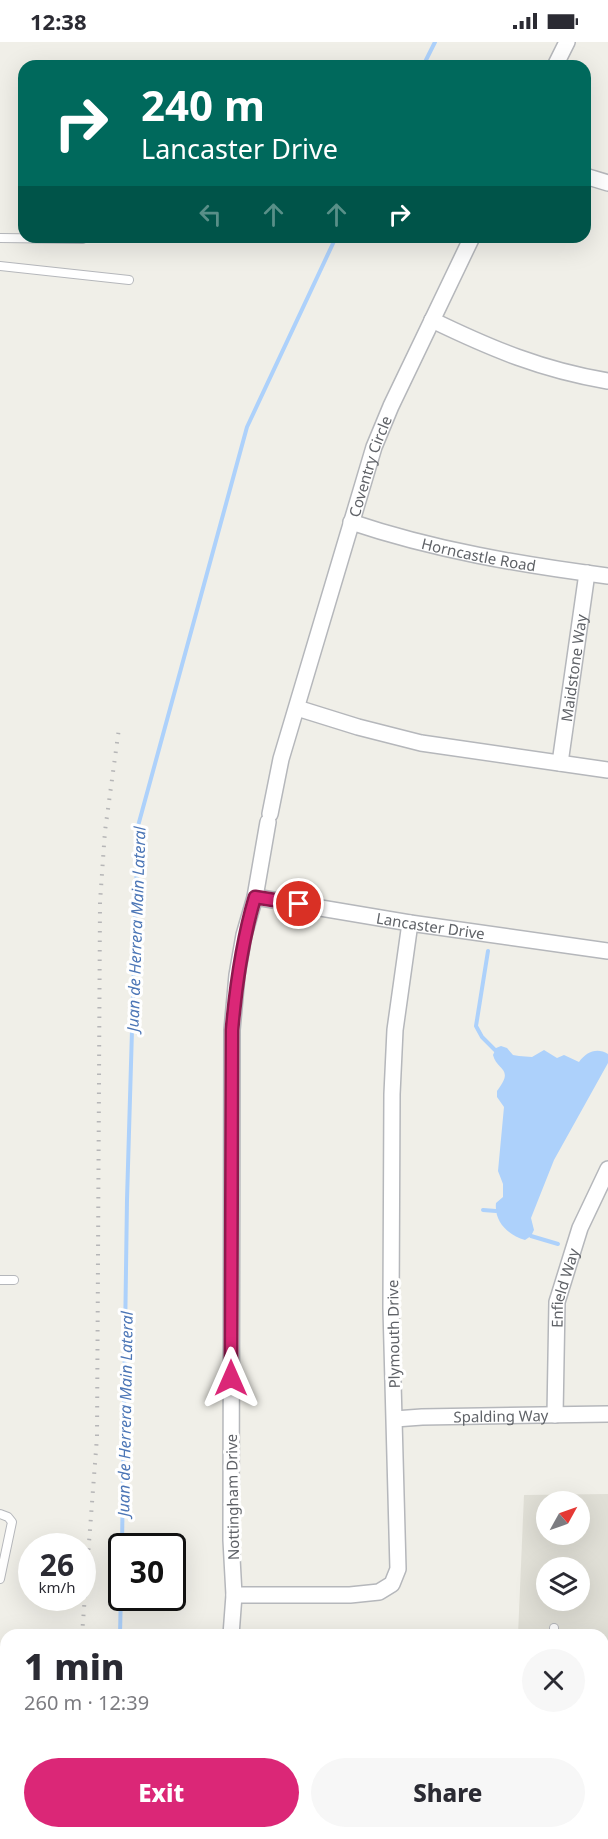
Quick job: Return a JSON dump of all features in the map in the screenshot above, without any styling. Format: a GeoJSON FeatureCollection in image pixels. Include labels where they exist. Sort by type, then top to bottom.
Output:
{"type":"FeatureCollection","features":[{"type":"Feature","properties":{"kind":"street"},"geometry":{"type":"LineString","coordinates":[[558,60],[567,42]]}},
{"type":"Feature","properties":{"kind":"street"},"geometry":{"type":"LineString","coordinates":[[591,178],[608,183]]}},
{"type":"Feature","properties":{"kind":"street","name":"Coventry Circle"},"geometry":{"type":"LineString","coordinates":[[281,759],[374,447],[391,406],[469,243]]}},
{"type":"Feature","properties":{"kind":"street"},"geometry":{"type":"LineString","coordinates":[[432,320],[479,343],[525,361],[569,374],[608,381]]}},
{"type":"Feature","properties":{"kind":"street","name":"Horncastle Road"},"geometry":{"type":"LineString","coordinates":[[351,522],[432,545],[608,576]]}},
{"type":"Feature","properties":{"kind":"street","name":"Maidstone Way"},"geometry":{"type":"LineString","coordinates":[[560,764],[587,573]]}},
{"type":"Feature","properties":{"kind":"street"},"geometry":{"type":"LineString","coordinates":[[297,708],[421,743],[608,770]]}},
{"type":"Feature","properties":{"kind":"street","name":"Nottingham Drive"},"geometry":{"type":"LineString","coordinates":[[231,1629],[234,1595],[231,1540],[232,1030],[237,975],[244,934],[255,897],[281,759]]}},
{"type":"Feature","properties":{"kind":"street","name":"Lancaster Drive"},"geometry":{"type":"LineString","coordinates":[[255,897],[410,923],[608,951]]}},
{"type":"Feature","properties":{"kind":"street","name":"Plymouth Drive"},"geometry":{"type":"LineString","coordinates":[[234,1595],[350,1595],[379,1592],[392,1584],[398,1569],[391,1308],[392,1094],[395,1030],[410,923]]}},
{"type":"Feature","properties":{"kind":"street","name":"Enfield Way"},"geometry":{"type":"LineString","coordinates":[[555,1415],[557,1302],[580,1228],[608,1169]]}},
{"type":"Feature","properties":{"kind":"street","name":"Spalding Way"},"geometry":{"type":"LineString","coordinates":[[395,1419],[608,1414]]}},
{"type":"Feature","properties":{"kind":"lane"},"geometry":{"type":"LineString","coordinates":[[0,238],[18,238]]}},
{"type":"Feature","properties":{"kind":"lane"},"geometry":{"type":"LineString","coordinates":[[0,266],[129,280]]}},
{"type":"Feature","properties":{"kind":"lane"},"geometry":{"type":"LineString","coordinates":[[0,1280],[14,1280]]}},
{"type":"Feature","properties":{"kind":"lane"},"geometry":{"type":"LineString","coordinates":[[0,1514],[8,1517],[12,1522],[0,1579]]}},
{"type":"Feature","properties":{"kind":"shaded area"},"geometry":{"type":"Polygon","coordinates":[[[590,1494],[608,1494],[608,1629],[518,1629],[524,1495],[536,1495],[536,1545],[590,1545],[590,1494]]]}},
{"type":"Feature","properties":{"kind":"water"},"geometry":{"type":"Polygon","coordinates":[[[501,1046],[507,1048],[513,1055],[532,1057],[544,1050],[557,1058],[564,1055],[579,1062],[592,1052],[600,1051],[608,1054],[608,1063],[554,1160],[531,1218],[534,1230],[525,1240],[513,1235],[503,1227],[496,1210],[496,1203],[503,1197],[503,1184],[498,1171],[504,1107],[497,1097],[497,1091],[505,1074],[493,1055],[496,1048],[501,1046]]]}},
{"type":"Feature","properties":{"kind":"waterway","name":"Juan de Herrera Main Lateral"},"geometry":{"type":"LineString","coordinates":[[426,60],[435,42]]}},
{"type":"Feature","properties":{"kind":"waterway","name":"Juan de Herrera Main Lateral"},"geometry":{"type":"LineString","coordinates":[[122,1533],[127,1200],[138,826],[247,427],[333,243]]}},
{"type":"Feature","properties":{"kind":"waterway"},"geometry":{"type":"LineString","coordinates":[[488,951],[476,1026],[482,1037],[495,1050]]}},
{"type":"Feature","properties":{"kind":"waterway"},"geometry":{"type":"LineString","coordinates":[[483,1210],[496,1211]]}},
{"type":"Feature","properties":{"kind":"waterway"},"geometry":{"type":"LineString","coordinates":[[531,1236],[558,1244]]}},
{"type":"Feature","properties":{"kind":"waterway","name":"Juan de Herrera Main Lateral"},"geometry":{"type":"LineString","coordinates":[[120,1629],[121,1611]]}},
{"type":"Feature","properties":{"kind":"railway"},"geometry":{"type":"LineString","coordinates":[[82,1629],[97,1437],[100,902],[105,831],[119,728]]}},
{"type":"Feature","properties":{"kind":"route"},"geometry":{"type":"LineString","coordinates":[[231,1378],[232,1030],[237,975],[244,934],[255,897],[299,904]]}}]}
